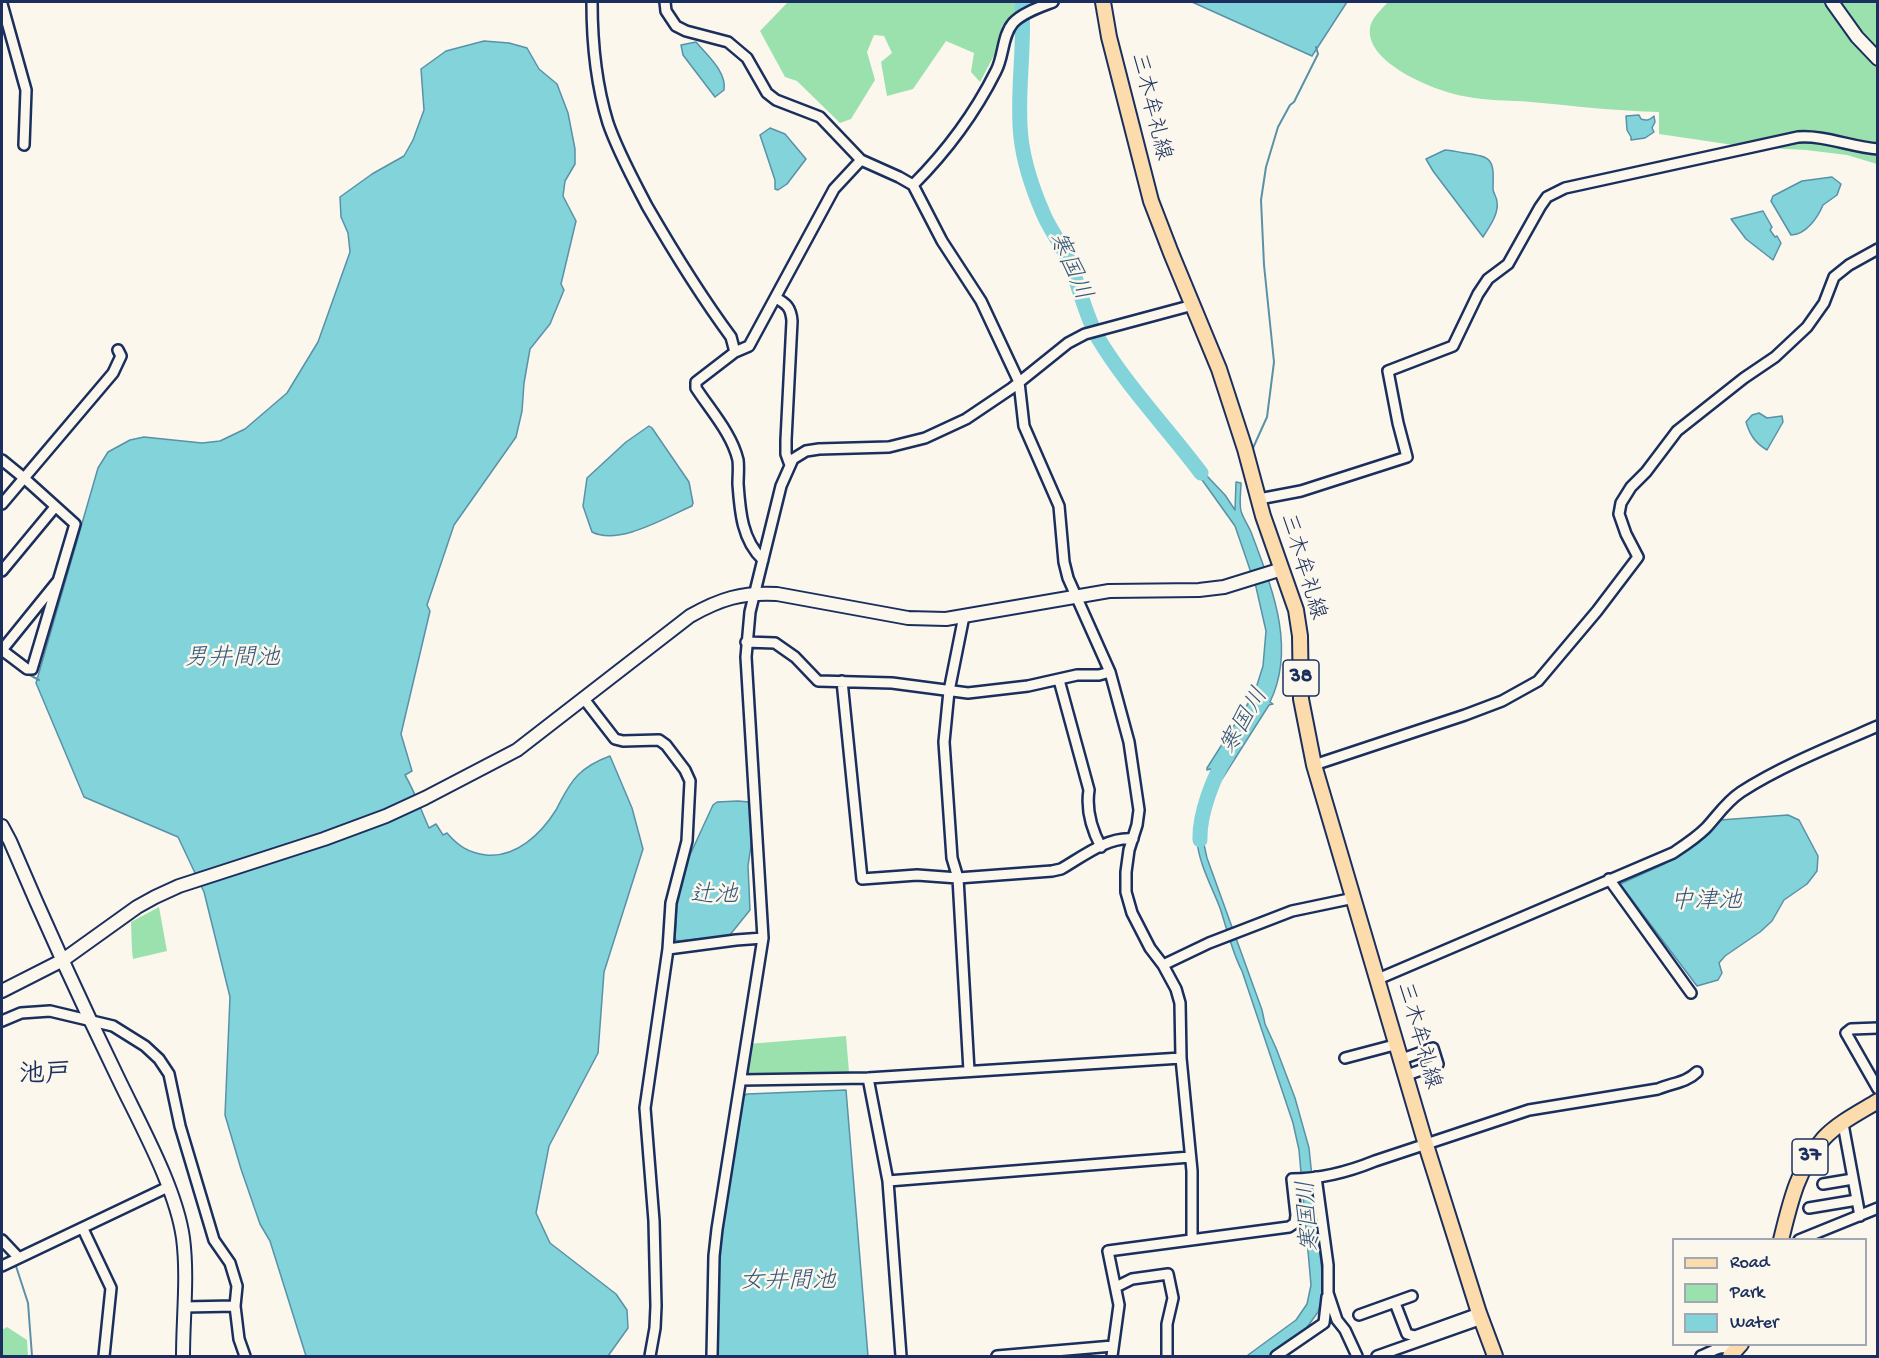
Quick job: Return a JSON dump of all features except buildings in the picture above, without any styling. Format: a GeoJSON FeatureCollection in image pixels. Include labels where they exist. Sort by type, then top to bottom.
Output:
{"type":"FeatureCollection","features":[{"type":"Feature","properties":{"kind":"main road","name":"三木牟礼線"},"geometry":{"type":"LineString","coordinates":[[1103,2],[1109,37],[1151,201],[1219,369],[1259,499],[1276,571],[1296,610],[1300,636],[1301,699],[1314,765],[1426,1145],[1480,1316],[1496,1356]]}},
{"type":"Feature","properties":{"kind":"main road","name":"37"},"geometry":{"type":"LineString","coordinates":[[1781,1238],[1799,1177],[1811,1155],[1826,1137],[1877,1100]]}},
{"type":"Feature","properties":{"kind":"street"},"geometry":{"type":"LineString","coordinates":[[592,2],[592,34],[599,86],[608,123],[620,153],[668,242],[730,337],[735,352]]}},
{"type":"Feature","properties":{"kind":"street"},"geometry":{"type":"LineString","coordinates":[[665,2],[666,11],[676,26],[686,31],[728,42],[747,58],[767,93],[776,100],[820,117],[861,160],[913,186],[942,241],[981,301],[1019,382],[1024,426],[1059,506],[1064,562],[1076,596],[1110,672],[1128,742],[1139,810],[1125,872],[1126,892],[1132,913],[1150,948],[1163,965],[1180,1003],[1181,1058],[1190,1157],[1192,1240]]}},
{"type":"Feature","properties":{"kind":"street"},"geometry":{"type":"LineString","coordinates":[[913,186],[966,122],[990,83],[1000,63],[1006,33],[1010,26],[1016,20],[1053,2]]}},
{"type":"Feature","properties":{"kind":"street"},"geometry":{"type":"LineString","coordinates":[[1832,2],[1857,37],[1878,59]]}},
{"type":"Feature","properties":{"kind":"street"},"geometry":{"type":"LineString","coordinates":[[2,4],[26,90],[24,145]]}},
{"type":"Feature","properties":{"kind":"street"},"geometry":{"type":"LineString","coordinates":[[1259,499],[1301,491],[1407,457],[1388,371],[1453,346],[1478,294],[1488,279],[1508,264],[1532,220],[1548,198],[1565,188],[1798,137],[1809,136],[1861,148],[1878,149]]}},
{"type":"Feature","properties":{"kind":"street"},"geometry":{"type":"LineString","coordinates":[[763,560],[753,550],[743,526],[738,462],[735,451],[696,388],[696,382],[735,352],[749,346],[834,189],[861,160]]}},
{"type":"Feature","properties":{"kind":"street"},"geometry":{"type":"LineString","coordinates":[[1314,765],[1465,716],[1502,701],[1538,681],[1597,611],[1638,557],[1619,514],[1621,503],[1631,488],[1646,472],[1677,430],[1775,357],[1807,327],[1824,303],[1834,277],[1878,249]]}},
{"type":"Feature","properties":{"kind":"street"},"geometry":{"type":"LineString","coordinates":[[776,298],[786,304],[791,311],[792,321],[786,447],[790,465]]}},
{"type":"Feature","properties":{"kind":"street"},"geometry":{"type":"LineString","coordinates":[[712,1356],[715,1247],[763,938],[746,642],[750,612],[781,486],[790,465],[793,459],[812,450],[889,447],[925,438],[966,419],[1019,382],[1068,343],[1085,334],[1193,305]]}},
{"type":"Feature","properties":{"kind":"street"},"geometry":{"type":"LineString","coordinates":[[2,504],[113,373],[121,356],[118,350]]}},
{"type":"Feature","properties":{"kind":"street"},"geometry":{"type":"LineString","coordinates":[[2,460],[75,524],[60,580],[32,669],[27,669],[2,650],[60,580]]}},
{"type":"Feature","properties":{"kind":"street"},"geometry":{"type":"LineString","coordinates":[[2,571],[56,507]]}},
{"type":"Feature","properties":{"kind":"street"},"geometry":{"type":"LineString","coordinates":[[2,990],[63,960],[137,906],[179,886],[350,830],[425,798],[517,750],[690,616],[711,604],[730,597],[756,593],[777,594],[908,618],[946,619],[1076,596],[1133,589],[1199,590],[1224,587],[1276,571]]}},
{"type":"Feature","properties":{"kind":"street"},"geometry":{"type":"LineString","coordinates":[[964,616],[949,691],[944,742],[952,858],[958,878],[969,1071]]}},
{"type":"Feature","properties":{"kind":"street"},"geometry":{"type":"LineString","coordinates":[[746,642],[775,643],[795,657],[818,681],[892,683],[949,691],[978,692],[1029,686],[1077,675],[1099,675],[1110,672]]}},
{"type":"Feature","properties":{"kind":"street"},"geometry":{"type":"LineString","coordinates":[[1059,680],[1089,790],[1088,800],[1094,834],[1101,847]]}},
{"type":"Feature","properties":{"kind":"street"},"geometry":{"type":"LineString","coordinates":[[842,681],[862,879],[917,875],[958,878],[1052,871],[1061,869],[1122,838],[1133,839]]}},
{"type":"Feature","properties":{"kind":"street"},"geometry":{"type":"LineString","coordinates":[[584,699],[615,739],[623,741],[659,740],[666,745],[685,770],[690,781],[687,841],[671,903],[668,949],[645,1108],[654,1221],[656,1306],[651,1356]]}},
{"type":"Feature","properties":{"kind":"street"},"geometry":{"type":"LineString","coordinates":[[1378,979],[1673,853],[1692,841],[1727,802],[1743,791],[1809,756],[1878,726]]}},
{"type":"Feature","properties":{"kind":"street"},"geometry":{"type":"LineString","coordinates":[[2,826],[168,1187],[183,1237],[183,1356]]}},
{"type":"Feature","properties":{"kind":"street"},"geometry":{"type":"LineString","coordinates":[[1609,879],[1691,993]]}},
{"type":"Feature","properties":{"kind":"street"},"geometry":{"type":"LineString","coordinates":[[1163,965],[1222,938],[1299,909],[1354,898]]}},
{"type":"Feature","properties":{"kind":"street"},"geometry":{"type":"LineString","coordinates":[[668,949],[763,938]]}},
{"type":"Feature","properties":{"kind":"street"},"geometry":{"type":"LineString","coordinates":[[2,1021],[21,1013],[50,1011],[113,1026],[127,1033],[159,1059],[169,1074],[180,1126],[214,1240],[230,1263],[237,1286],[235,1306],[239,1339],[245,1356]]}},
{"type":"Feature","properties":{"kind":"street"},"geometry":{"type":"LineString","coordinates":[[1877,1100],[1846,1033],[1851,1029],[1878,1028]]}},
{"type":"Feature","properties":{"kind":"street"},"geometry":{"type":"LineString","coordinates":[[1345,1058],[1398,1044]]}},
{"type":"Feature","properties":{"kind":"street"},"geometry":{"type":"LineString","coordinates":[[1402,1059],[1433,1048],[1438,1064],[1407,1075]]}},
{"type":"Feature","properties":{"kind":"street"},"geometry":{"type":"LineString","coordinates":[[741,1080],[868,1078],[1181,1058]]}},
{"type":"Feature","properties":{"kind":"street"},"geometry":{"type":"LineString","coordinates":[[1112,1356],[1119,1305],[1108,1251],[1289,1227],[1295,1223],[1296,1215],[1292,1179],[1350,1171],[1529,1110],[1658,1089],[1689,1080],[1697,1072]]}},
{"type":"Feature","properties":{"kind":"street"},"geometry":{"type":"LineString","coordinates":[[868,1078],[888,1181],[902,1356]]}},
{"type":"Feature","properties":{"kind":"street"},"geometry":{"type":"LineString","coordinates":[[1843,1124],[1860,1216]]}},
{"type":"Feature","properties":{"kind":"street"},"geometry":{"type":"LineString","coordinates":[[888,1181],[1190,1157]]}},
{"type":"Feature","properties":{"kind":"street"},"geometry":{"type":"LineString","coordinates":[[1276,1356],[1324,1323],[1328,1293],[1328,1265],[1316,1177]]}},
{"type":"Feature","properties":{"kind":"street"},"geometry":{"type":"LineString","coordinates":[[1823,1184],[1853,1179]]}},
{"type":"Feature","properties":{"kind":"street"},"geometry":{"type":"LineString","coordinates":[[2,1266],[168,1187]]}},
{"type":"Feature","properties":{"kind":"street"},"geometry":{"type":"LineString","coordinates":[[1809,1208],[1857,1200]]}},
{"type":"Feature","properties":{"kind":"street"},"geometry":{"type":"LineString","coordinates":[[1801,1238],[1878,1208]]}},
{"type":"Feature","properties":{"kind":"street"},"geometry":{"type":"LineString","coordinates":[[83,1229],[111,1288],[104,1356]]}},
{"type":"Feature","properties":{"kind":"street"},"geometry":{"type":"LineString","coordinates":[[2,1240],[18,1257]]}},
{"type":"Feature","properties":{"kind":"street"},"geometry":{"type":"LineString","coordinates":[[1116,1287],[1132,1280],[1168,1274],[1173,1298],[1167,1324],[1167,1356]]}},
{"type":"Feature","properties":{"kind":"street"},"geometry":{"type":"LineString","coordinates":[[1328,1293],[1337,1320],[1345,1330],[1357,1356]]}},
{"type":"Feature","properties":{"kind":"street"},"geometry":{"type":"LineString","coordinates":[[1359,1315],[1412,1296]]}},
{"type":"Feature","properties":{"kind":"street"},"geometry":{"type":"LineString","coordinates":[[1395,1303],[1407,1334],[1415,1336],[1480,1316]]}},
{"type":"Feature","properties":{"kind":"street"},"geometry":{"type":"LineString","coordinates":[[184,1307],[235,1306]]}},
{"type":"Feature","properties":{"kind":"street"},"geometry":{"type":"LineString","coordinates":[[1377,1356],[1480,1316]]}},
{"type":"Feature","properties":{"kind":"street"},"geometry":{"type":"LineString","coordinates":[[996,1356],[1113,1346]]}},
{"type":"Feature","properties":{"kind":"street"},"geometry":{"type":"LineString","coordinates":[[1701,1356],[1722,1347],[1733,1349]]}},
{"type":"Feature","properties":{"kind":"green space"},"geometry":{"type":"Polygon","coordinates":[[[788,2],[1017,2],[1016,14],[1002,26],[998,48],[980,82],[971,72],[974,53],[946,41],[913,89],[887,96],[881,62],[892,53],[884,36],[874,35],[867,52],[875,80],[851,119],[840,123],[797,81],[785,77],[760,31],[788,2]]]}},
{"type":"Feature","properties":{"kind":"green space"},"geometry":{"type":"Polygon","coordinates":[[[1388,2],[1877,2],[1877,164],[1847,155],[1747,147],[1659,134],[1659,112],[1480,99],[1451,93],[1420,82],[1390,64],[1378,53],[1371,41],[1370,28],[1372,21],[1388,2]]]}},
{"type":"Feature","properties":{"kind":"green space"},"geometry":{"type":"Polygon","coordinates":[[[159,907],[167,951],[133,959],[131,922],[159,907]]]}},
{"type":"Feature","properties":{"kind":"green space"},"geometry":{"type":"Polygon","coordinates":[[[846,1036],[849,1072],[742,1079],[748,1044],[846,1036]]]}},
{"type":"Feature","properties":{"kind":"green space"},"geometry":{"type":"Polygon","coordinates":[[[7,1327],[27,1340],[28,1356],[2,1356],[2,1330],[7,1327]]]}},
{"type":"Feature","properties":{"kind":"water"},"geometry":{"type":"Polygon","coordinates":[[[1192,2],[1347,2],[1312,56],[1192,2]]]}},
{"type":"Feature","properties":{"kind":"water","name":"男井間池"},"geometry":{"type":"Polygon","coordinates":[[[484,41],[509,43],[527,48],[539,69],[557,84],[568,113],[575,149],[575,164],[565,181],[563,196],[576,221],[561,284],[564,290],[550,324],[530,349],[522,411],[516,437],[454,525],[427,605],[430,611],[401,734],[412,771],[405,775],[429,828],[436,824],[443,835],[447,833],[464,848],[486,855],[507,853],[527,843],[550,819],[568,787],[578,775],[593,764],[610,756],[632,808],[643,849],[604,972],[598,1053],[549,1146],[536,1213],[550,1243],[616,1294],[627,1310],[628,1328],[608,1356],[306,1356],[270,1241],[260,1224],[225,1115],[230,997],[204,892],[178,837],[84,797],[36,683],[98,468],[108,452],[130,440],[144,437],[202,443],[220,441],[245,429],[287,393],[318,342],[350,252],[348,233],[341,217],[340,197],[372,174],[404,156],[413,140],[424,110],[421,69],[446,51],[484,41]]]}},
{"type":"Feature","properties":{"kind":"water"},"geometry":{"type":"Polygon","coordinates":[[[696,42],[715,64],[722,77],[724,90],[715,97],[683,55],[681,45],[696,42]]]}},
{"type":"Feature","properties":{"kind":"water"},"geometry":{"type":"Polygon","coordinates":[[[1639,115],[1645,120],[1654,116],[1655,122],[1652,128],[1654,132],[1645,138],[1631,140],[1627,130],[1626,116],[1639,115]]]}},
{"type":"Feature","properties":{"kind":"water"},"geometry":{"type":"Polygon","coordinates":[[[770,128],[785,134],[806,159],[787,184],[778,190],[775,189],[775,180],[760,135],[770,128]]]}},
{"type":"Feature","properties":{"kind":"water"},"geometry":{"type":"Polygon","coordinates":[[[1445,150],[1481,156],[1490,161],[1492,165],[1493,191],[1497,207],[1493,220],[1483,237],[1426,159],[1445,150]]]}},
{"type":"Feature","properties":{"kind":"water"},"geometry":{"type":"Polygon","coordinates":[[[1832,177],[1841,184],[1837,195],[1823,205],[1815,220],[1806,229],[1791,235],[1771,201],[1773,196],[1802,181],[1832,177]]]}},
{"type":"Feature","properties":{"kind":"water"},"geometry":{"type":"Polygon","coordinates":[[[1763,211],[1772,227],[1770,230],[1781,243],[1773,260],[1746,239],[1731,219],[1763,211]]]}},
{"type":"Feature","properties":{"kind":"water"},"geometry":{"type":"Polygon","coordinates":[[[1759,413],[1767,418],[1782,416],[1783,422],[1767,450],[1754,438],[1746,422],[1752,415],[1759,413]]]}},
{"type":"Feature","properties":{"kind":"water"},"geometry":{"type":"Polygon","coordinates":[[[649,426],[689,482],[692,506],[629,533],[603,535],[592,532],[583,506],[587,478],[626,442],[649,426]]]}},
{"type":"Feature","properties":{"kind":"water"},"geometry":{"type":"Polygon","coordinates":[[[1190,458],[1225,495],[1235,510],[1236,482],[1241,483],[1241,511],[1251,532],[1273,595],[1281,638],[1278,681],[1270,702],[1273,704],[1269,705],[1222,779],[1219,774],[1207,768],[1249,702],[1257,685],[1263,666],[1266,631],[1256,587],[1235,526],[1190,463],[1190,458]]]}},
{"type":"Feature","properties":{"kind":"water","name":"辻池"},"geometry":{"type":"Polygon","coordinates":[[[717,802],[749,802],[752,839],[748,866],[750,910],[729,936],[678,941],[675,939],[677,899],[689,857],[713,805],[717,802]]]}},
{"type":"Feature","properties":{"kind":"water","name":"中津池"},"geometry":{"type":"Polygon","coordinates":[[[1788,815],[1799,820],[1818,856],[1817,871],[1807,884],[1784,900],[1772,921],[1725,956],[1719,963],[1722,973],[1718,980],[1697,986],[1620,884],[1664,864],[1694,845],[1720,820],[1788,815]]]}},
{"type":"Feature","properties":{"kind":"water"},"geometry":{"type":"Polygon","coordinates":[[[1200,822],[1204,824],[1203,840],[1207,858],[1265,1024],[1295,1098],[1309,1148],[1324,1292],[1318,1312],[1305,1330],[1269,1356],[1248,1355],[1296,1320],[1307,1304],[1311,1285],[1299,1150],[1293,1123],[1242,971],[1200,858],[1197,841],[1200,822]]]}},
{"type":"Feature","properties":{"kind":"water","name":"女井間池"},"geometry":{"type":"Polygon","coordinates":[[[846,1090],[868,1356],[715,1356],[716,1259],[742,1097],[747,1094],[846,1090]]]}},
{"type":"Feature","properties":{"kind":"waterway","name":"寒国川"},"geometry":{"type":"LineString","coordinates":[[1024,2],[1022,6],[1020,89],[1021,138],[1029,176],[1045,219],[1067,257],[1098,338],[1134,390],[1201,473]]}},
{"type":"Feature","properties":{"kind":"waterway"},"geometry":{"type":"LineString","coordinates":[[1253,448],[1267,417],[1274,362],[1264,265],[1261,200],[1266,167],[1278,127],[1294,102],[1318,54],[1316,47]]}},
{"type":"Feature","properties":{"kind":"waterway"},"geometry":{"type":"LineString","coordinates":[[26,673],[39,680]]}},
{"type":"Feature","properties":{"kind":"waterway","name":"寒国川"},"geometry":{"type":"LineString","coordinates":[[1200,840],[1208,796],[1227,756]]}},
{"type":"Feature","properties":{"kind":"waterway"},"geometry":{"type":"LineString","coordinates":[[2,1247],[11,1259]]}},
{"type":"Feature","properties":{"kind":"waterway"},"geometry":{"type":"LineString","coordinates":[[15,1263],[28,1303],[32,1356]]}},
{"type":"Feature","properties":{"kind":"district","name":"池戸"},"geometry":{"type":"Point","coordinates":[45,1077]}}]}
